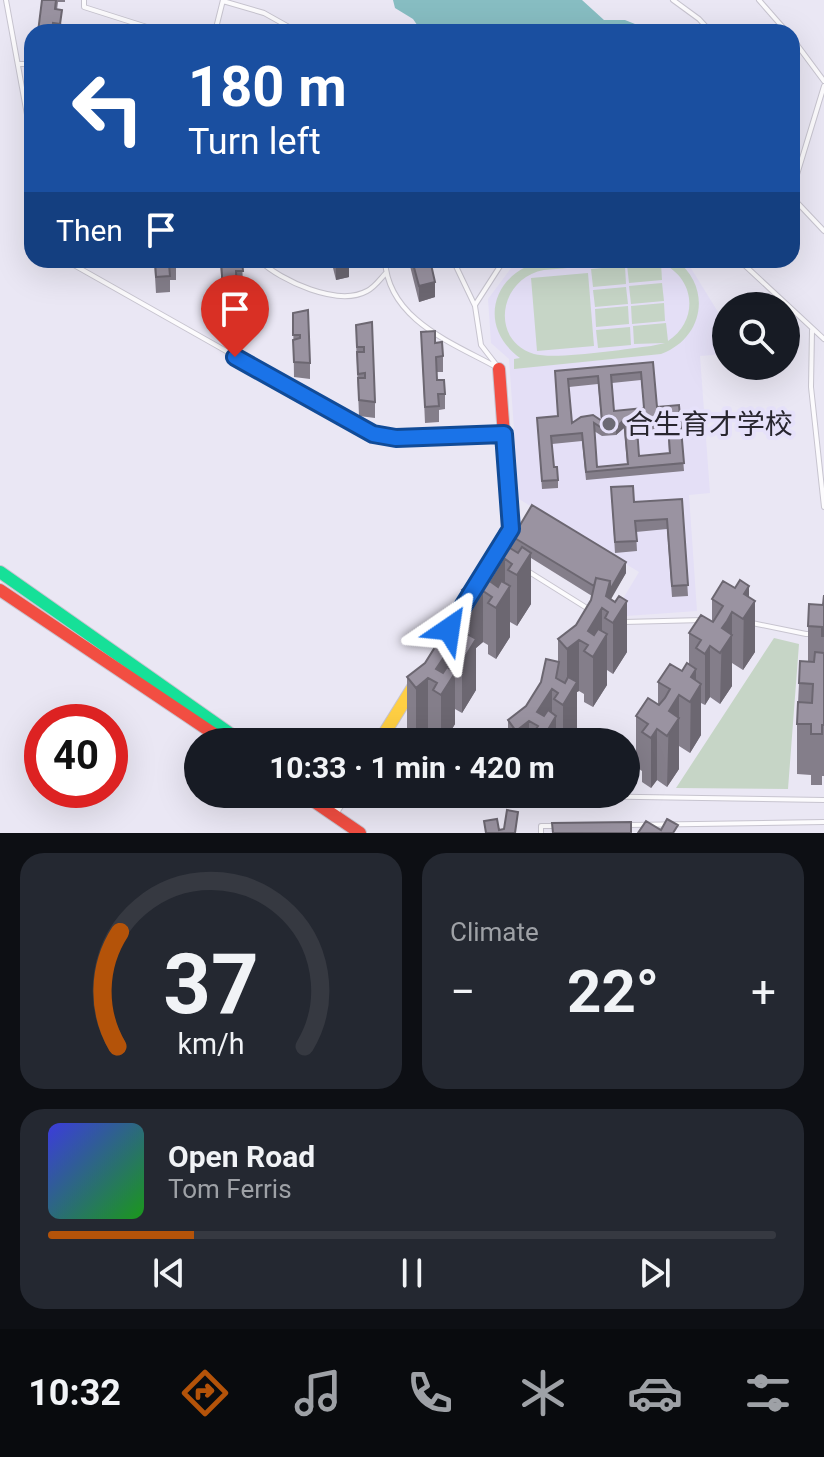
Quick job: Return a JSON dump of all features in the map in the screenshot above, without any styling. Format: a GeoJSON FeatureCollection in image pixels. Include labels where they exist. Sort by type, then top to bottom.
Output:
{"type":"FeatureCollection","features":[{"type":"Feature","properties":{"kind":"main road"},"geometry":{"type":"LineString","coordinates":[[497,552],[511,529],[499,369]]}},
{"type":"Feature","properties":{"kind":"main road"},"geometry":{"type":"LineString","coordinates":[[0,572],[222,728]]}},
{"type":"Feature","properties":{"kind":"main road"},"geometry":{"type":"LineString","coordinates":[[441,642],[481,578]]}},
{"type":"Feature","properties":{"kind":"main road"},"geometry":{"type":"LineString","coordinates":[[0,590],[205,728]]}},
{"type":"Feature","properties":{"kind":"main road"},"geometry":{"type":"LineString","coordinates":[[388,728],[425,668]]}},
{"type":"Feature","properties":{"kind":"main road"},"geometry":{"type":"LineString","coordinates":[[331,808],[372,833]]}},
{"type":"Feature","properties":{"kind":"main road"},"geometry":{"type":"LineString","coordinates":[[338,813],[360,833]]}},
{"type":"Feature","properties":{"kind":"street"},"geometry":{"type":"LineString","coordinates":[[338,813],[340,808]]}},
{"type":"Feature","properties":{"kind":"lane"},"geometry":{"type":"LineString","coordinates":[[6,0],[24,97]]}},
{"type":"Feature","properties":{"kind":"lane"},"geometry":{"type":"LineString","coordinates":[[84,0],[84,7],[137,24]]}},
{"type":"Feature","properties":{"kind":"lane"},"geometry":{"type":"LineString","coordinates":[[217,24],[223,0],[264,13],[284,24]]}},
{"type":"Feature","properties":{"kind":"lane"},"geometry":{"type":"LineString","coordinates":[[673,0],[704,24]]}},
{"type":"Feature","properties":{"kind":"lane"},"geometry":{"type":"LineString","coordinates":[[759,0],[780,24]]}},
{"type":"Feature","properties":{"kind":"lane"},"geometry":{"type":"LineString","coordinates":[[800,49],[824,83],[800,160]]}},
{"type":"Feature","properties":{"kind":"lane"},"geometry":{"type":"LineString","coordinates":[[18,64],[24,64]]}},
{"type":"Feature","properties":{"kind":"lane"},"geometry":{"type":"LineString","coordinates":[[800,205],[824,229]]}},
{"type":"Feature","properties":{"kind":"lane"},"geometry":{"type":"LineString","coordinates":[[77,268],[373,434],[396,438],[504,434]]}},
{"type":"Feature","properties":{"kind":"lane"},"geometry":{"type":"LineString","coordinates":[[270,268],[285,279],[327,293],[359,294],[369,290],[386,273]]}},
{"type":"Feature","properties":{"kind":"lane"},"geometry":{"type":"LineString","coordinates":[[386,268],[397,301],[415,320],[499,369]]}},
{"type":"Feature","properties":{"kind":"lane"},"geometry":{"type":"LineString","coordinates":[[457,268],[475,306],[481,345],[499,369]]}},
{"type":"Feature","properties":{"kind":"lane"},"geometry":{"type":"LineString","coordinates":[[475,306],[499,268]]}},
{"type":"Feature","properties":{"kind":"lane"},"geometry":{"type":"LineString","coordinates":[[747,268],[824,339]]}},
{"type":"Feature","properties":{"kind":"lane"},"geometry":{"type":"LineString","coordinates":[[812,330],[811,387],[824,507]]}},
{"type":"Feature","properties":{"kind":"lane"},"geometry":{"type":"LineString","coordinates":[[524,569],[592,611]]}},
{"type":"Feature","properties":{"kind":"lane"},"geometry":{"type":"LineString","coordinates":[[620,623],[703,620]]}},
{"type":"Feature","properties":{"kind":"lane"},"geometry":{"type":"LineString","coordinates":[[748,622],[806,634],[824,634]]}},
{"type":"Feature","properties":{"kind":"lane"},"geometry":{"type":"LineString","coordinates":[[640,797],[824,800]]}},
{"type":"Feature","properties":{"kind":"lane"},"geometry":{"type":"LineString","coordinates":[[616,825],[824,822]]}},
{"type":"Feature","properties":{"kind":"lane"},"geometry":{"type":"LineString","coordinates":[[759,823],[759,833]]}},
{"type":"Feature","properties":{"kind":"lane"},"geometry":{"type":"LineString","coordinates":[[691,824],[691,833]]}},
{"type":"Feature","properties":{"kind":"lane"},"geometry":{"type":"LineString","coordinates":[[541,833],[541,826],[556,826]]}},
{"type":"Feature","properties":{"kind":"shaded area","name":"合生育才学校"},"geometry":{"type":"Polygon","coordinates":[[[511,268],[691,268],[712,302],[712,355],[700,356],[710,493],[689,495],[697,611],[612,617],[639,572],[519,499],[509,359],[491,343],[488,299],[511,268]]]}},
{"type":"Feature","properties":{"kind":"green space"},"geometry":{"type":"Polygon","coordinates":[[[525,268],[568,268],[529,275],[509,296],[505,310],[510,336],[520,347],[534,354],[558,356],[665,343],[634,344],[633,326],[666,323],[668,341],[685,322],[689,311],[687,289],[670,268],[685,268],[688,271],[699,298],[698,312],[686,337],[661,354],[514,369],[514,359],[520,358],[497,329],[495,313],[497,298],[516,273],[525,268]]]}},
{"type":"Feature","properties":{"kind":"green space"},"geometry":{"type":"Polygon","coordinates":[[[625,268],[626,284],[593,287],[591,269],[625,268]]]}},
{"type":"Feature","properties":{"kind":"green space"},"geometry":{"type":"Polygon","coordinates":[[[627,268],[661,268],[662,280],[629,283],[627,268]]]}},
{"type":"Feature","properties":{"kind":"green space"},"geometry":{"type":"Polygon","coordinates":[[[588,273],[594,346],[537,351],[531,278],[588,273]]]}},
{"type":"Feature","properties":{"kind":"green space"},"geometry":{"type":"Polygon","coordinates":[[[662,283],[664,301],[631,304],[629,286],[662,283]]]}},
{"type":"Feature","properties":{"kind":"green space"},"geometry":{"type":"Polygon","coordinates":[[[626,287],[628,304],[595,307],[593,290],[626,287]]]}},
{"type":"Feature","properties":{"kind":"green space"},"geometry":{"type":"Polygon","coordinates":[[[664,303],[665,321],[632,324],[631,306],[664,303]]]}},
{"type":"Feature","properties":{"kind":"green space"},"geometry":{"type":"Polygon","coordinates":[[[628,306],[629,324],[596,327],[595,309],[628,306]]]}},
{"type":"Feature","properties":{"kind":"green space"},"geometry":{"type":"Polygon","coordinates":[[[630,327],[631,345],[598,348],[596,330],[630,327]]]}},
{"type":"Feature","properties":{"kind":"green space"},"geometry":{"type":"Polygon","coordinates":[[[774,638],[799,644],[788,789],[676,788],[774,638]]]}},
{"type":"Feature","properties":{"kind":"water"},"geometry":{"type":"Polygon","coordinates":[[[393,0],[582,0],[604,20],[625,20],[635,24],[416,24],[395,8],[393,0]]]}},
{"type":"Feature","properties":{"kind":"building"},"geometry":{"type":"Polygon","coordinates":[[[42,0],[56,0],[55,9],[62,10],[60,24],[39,24],[42,0]]]}},
{"type":"Feature","properties":{"kind":"building"},"geometry":{"type":"Polygon","coordinates":[[[155,268],[169,268],[170,276],[156,277],[155,268]]]}},
{"type":"Feature","properties":{"kind":"building"},"geometry":{"type":"Polygon","coordinates":[[[222,268],[243,268],[243,271],[236,271],[237,295],[245,295],[245,308],[238,309],[239,321],[225,322],[222,268]]]}},
{"type":"Feature","properties":{"kind":"building"},"geometry":{"type":"Polygon","coordinates":[[[414,268],[432,268],[435,282],[419,286],[414,268]]]}},
{"type":"Feature","properties":{"kind":"building"},"geometry":{"type":"Polygon","coordinates":[[[308,310],[310,363],[294,362],[293,340],[300,338],[300,335],[293,335],[293,313],[308,310]]]}},
{"type":"Feature","properties":{"kind":"building"},"geometry":{"type":"Polygon","coordinates":[[[372,322],[375,402],[359,400],[358,378],[365,378],[365,373],[358,374],[357,352],[364,352],[364,347],[357,347],[356,325],[372,322]]]}},
{"type":"Feature","properties":{"kind":"building"},"geometry":{"type":"Polygon","coordinates":[[[435,331],[435,343],[442,342],[443,356],[436,357],[437,380],[444,380],[445,394],[438,394],[439,406],[425,407],[421,332],[435,331]]]}},
{"type":"Feature","properties":{"kind":"building"},"geometry":{"type":"Polygon","coordinates":[[[653,362],[657,407],[679,405],[684,463],[586,472],[582,433],[551,436],[558,480],[542,481],[537,418],[558,416],[555,371],[653,362]],[[641,372],[611,375],[614,411],[644,408],[641,372]],[[598,376],[568,379],[572,423],[581,417],[593,415],[602,421],[598,376]],[[624,420],[616,427],[602,428],[594,423],[597,467],[628,464],[624,420]],[[668,425],[637,428],[639,456],[670,453],[668,425]]]}},
{"type":"Feature","properties":{"kind":"building"},"geometry":{"type":"Polygon","coordinates":[[[633,486],[634,502],[682,499],[688,585],[672,586],[667,519],[635,521],[637,541],[615,542],[611,487],[633,486]]]}},
{"type":"Feature","properties":{"kind":"building"},"geometry":{"type":"Polygon","coordinates":[[[532,505],[626,562],[610,590],[610,581],[596,578],[594,586],[513,537],[532,505]]]}},
{"type":"Feature","properties":{"kind":"building"},"geometry":{"type":"Polygon","coordinates":[[[500,530],[513,532],[510,548],[518,553],[522,547],[531,553],[517,575],[508,570],[512,564],[505,559],[491,582],[498,587],[501,581],[510,586],[496,608],[488,603],[492,597],[483,591],[470,601],[462,590],[480,576],[495,552],[500,530]]]}},
{"type":"Feature","properties":{"kind":"building"},"geometry":{"type":"Polygon","coordinates":[[[596,578],[610,581],[606,596],[615,602],[619,596],[627,601],[613,623],[605,618],[608,612],[602,608],[588,631],[594,635],[598,629],[607,634],[593,657],[584,651],[588,645],[579,640],[567,649],[558,639],[576,625],[591,600],[596,578]]]}},
{"type":"Feature","properties":{"kind":"building"},"geometry":{"type":"Polygon","coordinates":[[[740,580],[749,586],[744,594],[755,601],[743,619],[732,612],[722,628],[732,635],[720,653],[710,646],[705,654],[696,648],[701,640],[689,633],[701,615],[713,622],[723,606],[712,599],[723,581],[735,588],[740,580]]]}},
{"type":"Feature","properties":{"kind":"building"},"geometry":{"type":"Polygon","coordinates":[[[824,595],[822,636],[822,627],[808,626],[809,604],[823,605],[824,595]]]}},
{"type":"Feature","properties":{"kind":"building"},"geometry":{"type":"Polygon","coordinates":[[[445,616],[458,619],[455,635],[464,640],[467,634],[476,639],[462,662],[454,656],[457,650],[451,646],[436,669],[443,673],[447,667],[455,673],[441,695],[433,690],[437,683],[428,678],[416,688],[407,677],[425,663],[440,639],[445,616]]]}},
{"type":"Feature","properties":{"kind":"building"},"geometry":{"type":"Polygon","coordinates":[[[815,652],[824,653],[822,734],[811,734],[811,724],[797,724],[798,702],[812,703],[813,684],[799,683],[800,661],[814,662],[815,652]]]}},
{"type":"Feature","properties":{"kind":"building"},"geometry":{"type":"Polygon","coordinates":[[[546,659],[559,662],[556,678],[565,683],[568,677],[577,682],[563,705],[554,699],[558,693],[552,689],[537,712],[544,716],[548,710],[556,716],[549,728],[537,728],[529,721],[520,728],[514,728],[508,720],[526,706],[541,682],[546,659]]]}},
{"type":"Feature","properties":{"kind":"building"},"geometry":{"type":"Polygon","coordinates":[[[687,663],[696,669],[691,677],[701,684],[690,702],[679,695],[669,711],[679,718],[667,736],[657,729],[651,738],[642,732],[648,724],[636,716],[648,698],[659,705],[665,698],[670,689],[658,682],[670,664],[682,671],[687,663]]]}},
{"type":"Feature","properties":{"kind":"building"},"geometry":{"type":"Polygon","coordinates":[[[507,810],[518,812],[515,833],[486,833],[484,821],[497,819],[499,830],[504,829],[507,810]]]}},
{"type":"Feature","properties":{"kind":"building"},"geometry":{"type":"Polygon","coordinates":[[[667,819],[678,825],[673,833],[638,833],[646,821],[661,830],[667,819]]]}},
{"type":"Feature","properties":{"kind":"building"},"geometry":{"type":"Polygon","coordinates":[[[631,822],[631,833],[553,833],[552,823],[631,822]]]}},
{"type":"Feature","properties":{"kind":"traffic: fast"},"geometry":{"type":"LineString","coordinates":[[0,572],[222,728]]}},
{"type":"Feature","properties":{"kind":"traffic: fast"},"geometry":{"type":"LineString","coordinates":[[448,631],[470,595]]}},
{"type":"Feature","properties":{"kind":"traffic: slow"},"geometry":{"type":"LineString","coordinates":[[388,728],[415,684]]}},
{"type":"Feature","properties":{"kind":"traffic: jam"},"geometry":{"type":"LineString","coordinates":[[499,369],[511,529],[501,546]]}},
{"type":"Feature","properties":{"kind":"traffic: jam"},"geometry":{"type":"LineString","coordinates":[[0,590],[205,728]]}},
{"type":"Feature","properties":{"kind":"traffic: jam"},"geometry":{"type":"LineString","coordinates":[[323,808],[360,833]]}},
{"type":"Feature","properties":{"kind":"place","name":"合生育才学校"},"geometry":{"type":"Point","coordinates":[609,424]}},
{"type":"Feature","properties":{"kind":"route"},"geometry":{"type":"LineString","coordinates":[[235,357],[373,434],[396,438],[504,434],[511,529],[449,629]]}}]}
